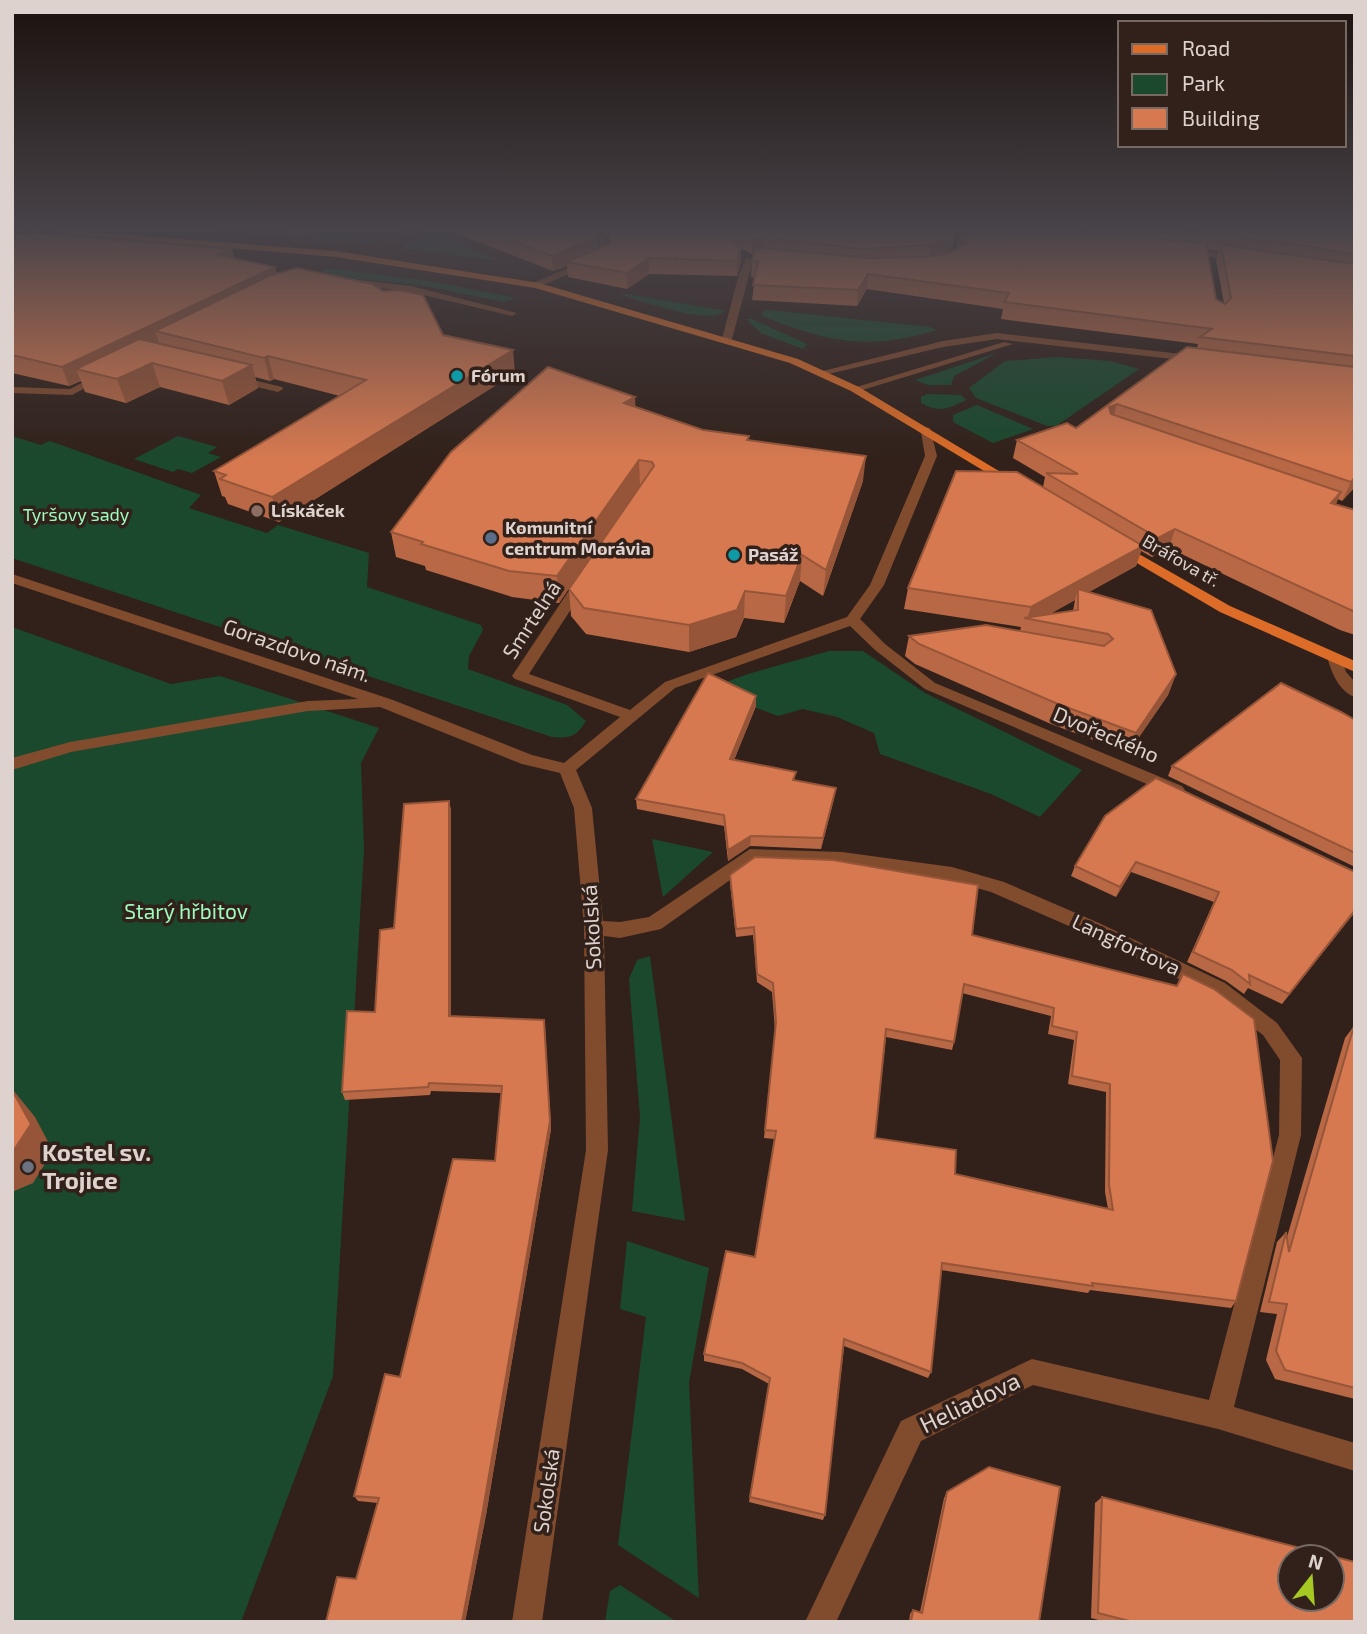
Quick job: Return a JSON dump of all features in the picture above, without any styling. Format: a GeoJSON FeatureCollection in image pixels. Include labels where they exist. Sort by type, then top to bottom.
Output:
{"type":"FeatureCollection","features":[{"type":"Feature","properties":{"kind":"main road"},"geometry":{"type":"LineString","coordinates":[[610,306],[794,361],[856,389],[1024,490]]}},
{"type":"Feature","properties":{"kind":"main road","name":"Bráfova tř."},"geometry":{"type":"LineString","coordinates":[[1103,538],[1225,609],[1355,667]]}},
{"type":"Feature","properties":{"kind":"street"},"geometry":{"type":"LineString","coordinates":[[484,306],[512,313]]}},
{"type":"Feature","properties":{"kind":"street"},"geometry":{"type":"LineString","coordinates":[[727,340],[735,306]]}},
{"type":"Feature","properties":{"kind":"street"},"geometry":{"type":"LineString","coordinates":[[820,373],[976,338],[1025,339],[1211,360]]}},
{"type":"Feature","properties":{"kind":"street"},"geometry":{"type":"LineString","coordinates":[[856,389],[1025,339]]}},
{"type":"Feature","properties":{"kind":"street"},"geometry":{"type":"LineString","coordinates":[[12,390],[72,392],[109,373]]}},
{"type":"Feature","properties":{"kind":"street"},"geometry":{"type":"LineString","coordinates":[[225,376],[278,389]]}},
{"type":"Feature","properties":{"kind":"street"},"geometry":{"type":"LineString","coordinates":[[567,769],[670,685],[808,638],[852,620],[877,585],[931,456],[924,428]]}},
{"type":"Feature","properties":{"kind":"street","name":"Smrtelná"},"geometry":{"type":"LineString","coordinates":[[591,568],[520,676],[632,716]]}},
{"type":"Feature","properties":{"kind":"street","name":"Gorazdovo nám."},"geometry":{"type":"LineString","coordinates":[[12,578],[387,704],[528,760],[567,769]]}},
{"type":"Feature","properties":{"kind":"street","name":"Dvořeckého"},"geometry":{"type":"LineString","coordinates":[[852,620],[880,647],[930,686],[1197,800]]}},
{"type":"Feature","properties":{"kind":"street"},"geometry":{"type":"LineString","coordinates":[[880,647],[905,645]]}},
{"type":"Feature","properties":{"kind":"street"},"geometry":{"type":"LineString","coordinates":[[1336,660],[1339,673],[1355,692]]}},
{"type":"Feature","properties":{"kind":"street"},"geometry":{"type":"LineString","coordinates":[[12,764],[71,747],[308,706],[387,704]]}},
{"type":"Feature","properties":{"kind":"street","name":"Sokolská"},"geometry":{"type":"LineString","coordinates":[[527,1622],[597,1150],[594,929],[583,808],[567,769]]}},
{"type":"Feature","properties":{"kind":"street","name":"Langfortova"},"geometry":{"type":"LineString","coordinates":[[594,929],[620,930],[654,924],[750,856],[842,859],[952,874],[997,887],[1092,928],[1218,989],[1270,1030],[1291,1058],[1292,1082],[1290,1135],[1218,1416]]}},
{"type":"Feature","properties":{"kind":"street","name":"Heliadova"},"geometry":{"type":"LineString","coordinates":[[820,1622],[911,1431],[1032,1372],[1218,1416],[1355,1457]]}},
{"type":"Feature","properties":{"kind":"green space"},"geometry":{"type":"Polygon","coordinates":[[[657,306],[697,306],[725,311],[705,316],[657,306]]]}},
{"type":"Feature","properties":{"kind":"green space"},"geometry":{"type":"Polygon","coordinates":[[[768,310],[930,327],[937,330],[890,340],[848,341],[807,332],[762,316],[762,312],[768,310]]]}},
{"type":"Feature","properties":{"kind":"green space"},"geometry":{"type":"Polygon","coordinates":[[[746,319],[752,319],[807,344],[803,349],[761,333],[746,319]]]}},
{"type":"Feature","properties":{"kind":"green space"},"geometry":{"type":"Polygon","coordinates":[[[997,353],[954,376],[951,385],[928,385],[915,380],[997,353]]]}},
{"type":"Feature","properties":{"kind":"green space"},"geometry":{"type":"Polygon","coordinates":[[[1058,357],[1110,361],[1139,369],[1056,426],[1047,426],[976,398],[969,388],[1005,361],[1058,357]]]}},
{"type":"Feature","properties":{"kind":"green space"},"geometry":{"type":"Polygon","coordinates":[[[927,394],[961,395],[966,400],[949,408],[938,409],[921,403],[921,397],[927,394]]]}},
{"type":"Feature","properties":{"kind":"green space"},"geometry":{"type":"Polygon","coordinates":[[[977,405],[1033,429],[993,443],[953,422],[953,415],[977,405]]]}},
{"type":"Feature","properties":{"kind":"green space","name":"Tyršovy sady"},"geometry":{"type":"Polygon","coordinates":[[[12,436],[41,445],[50,441],[201,495],[189,508],[267,533],[278,525],[369,553],[367,587],[481,625],[483,630],[469,656],[468,669],[567,705],[586,721],[572,735],[552,737],[12,558],[12,436]]]}},
{"type":"Feature","properties":{"kind":"green space"},"geometry":{"type":"Polygon","coordinates":[[[178,436],[217,447],[208,453],[221,457],[192,473],[178,469],[173,472],[134,459],[178,436]]]}},
{"type":"Feature","properties":{"kind":"green space","name":"Starý hřbitov"},"geometry":{"type":"Polygon","coordinates":[[[12,627],[171,684],[220,676],[379,728],[361,763],[364,849],[333,1376],[241,1622],[12,1622],[12,627]]]}},
{"type":"Feature","properties":{"kind":"green space"},"geometry":{"type":"Polygon","coordinates":[[[829,651],[863,651],[925,693],[1082,770],[1040,817],[991,794],[880,754],[874,733],[837,717],[803,709],[778,716],[707,689],[748,674],[829,651]]]}},
{"type":"Feature","properties":{"kind":"green space"},"geometry":{"type":"Polygon","coordinates":[[[652,839],[713,852],[663,897],[652,839]]]}},
{"type":"Feature","properties":{"kind":"green space"},"geometry":{"type":"Polygon","coordinates":[[[650,956],[685,1221],[632,1211],[640,1117],[629,979],[637,960],[650,956]]]}},
{"type":"Feature","properties":{"kind":"green space"},"geometry":{"type":"Polygon","coordinates":[[[627,1241],[709,1268],[689,1383],[699,1598],[618,1545],[646,1317],[620,1309],[627,1241]]]}},
{"type":"Feature","properties":{"kind":"green space"},"geometry":{"type":"Polygon","coordinates":[[[620,1585],[677,1622],[605,1622],[610,1591],[620,1585]]]}},
{"type":"Feature","properties":{"kind":"building"},"geometry":{"type":"Polygon","coordinates":[[[12,306],[191,306],[62,367],[12,355],[12,306]]]}},
{"type":"Feature","properties":{"kind":"building"},"geometry":{"type":"Polygon","coordinates":[[[206,306],[429,306],[443,335],[513,350],[272,497],[220,479],[226,475],[214,471],[366,380],[155,331],[206,306]]]}},
{"type":"Feature","properties":{"kind":"building"},"geometry":{"type":"Polygon","coordinates":[[[1037,306],[1355,306],[1355,356],[1200,337],[1212,329],[1037,306]]]}},
{"type":"Feature","properties":{"kind":"building"},"geometry":{"type":"Polygon","coordinates":[[[139,339],[252,365],[222,381],[152,363],[117,379],[76,369],[139,339]]]}},
{"type":"Feature","properties":{"kind":"building"},"geometry":{"type":"Polygon","coordinates":[[[1187,347],[1355,367],[1355,477],[1351,482],[1117,404],[1109,407],[1111,414],[1341,492],[1331,503],[1355,510],[1355,612],[1175,529],[1158,538],[1046,473],[1078,474],[1017,440],[1067,423],[1076,428],[1187,347]]]}},
{"type":"Feature","properties":{"kind":"building"},"geometry":{"type":"Polygon","coordinates":[[[548,367],[635,397],[624,403],[703,430],[749,436],[747,440],[866,456],[826,570],[802,555],[786,596],[745,591],[737,610],[689,625],[584,608],[569,589],[654,466],[652,462],[639,460],[557,576],[509,571],[391,532],[451,452],[548,367]]]}},
{"type":"Feature","properties":{"kind":"building"},"geometry":{"type":"Polygon","coordinates":[[[956,471],[1017,472],[1143,546],[1031,607],[908,588],[956,471]]]}},
{"type":"Feature","properties":{"kind":"building"},"geometry":{"type":"Polygon","coordinates":[[[1078,589],[1151,610],[1176,674],[1136,733],[1058,704],[919,644],[909,636],[986,625],[1104,646],[1113,639],[1108,634],[1024,618],[1078,610],[1078,589]]]}},
{"type":"Feature","properties":{"kind":"building"},"geometry":{"type":"Polygon","coordinates":[[[708,673],[756,696],[730,759],[796,772],[793,780],[836,788],[823,838],[751,836],[728,850],[724,815],[636,799],[708,673]]]}},
{"type":"Feature","properties":{"kind":"building"},"geometry":{"type":"Polygon","coordinates":[[[1281,683],[1355,720],[1355,853],[1172,766],[1281,683]]]}},
{"type":"Feature","properties":{"kind":"building"},"geometry":{"type":"Polygon","coordinates":[[[1156,778],[1355,872],[1355,910],[1289,994],[1249,975],[1250,984],[1232,970],[1193,952],[1219,892],[1136,862],[1120,887],[1075,866],[1105,816],[1156,778]]]}},
{"type":"Feature","properties":{"kind":"building"},"geometry":{"type":"Polygon","coordinates":[[[449,801],[449,1016],[544,1020],[550,1121],[462,1622],[326,1622],[337,1577],[356,1579],[379,1498],[354,1496],[385,1374],[400,1377],[453,1159],[495,1161],[502,1086],[429,1083],[428,1087],[342,1092],[347,1011],[375,1012],[380,930],[394,928],[404,804],[449,801]]]}},
{"type":"Feature","properties":{"kind":"building"},"geometry":{"type":"Polygon","coordinates":[[[755,857],[833,860],[978,885],[972,935],[1177,986],[1183,974],[1214,989],[1254,1019],[1273,1161],[1236,1301],[1092,1283],[1093,1286],[942,1263],[931,1372],[844,1339],[825,1515],[750,1497],[770,1378],[742,1363],[704,1354],[726,1251],[755,1257],[776,1131],[765,1130],[776,1022],[773,983],[757,974],[754,927],[736,929],[730,875],[755,857]],[[964,984],[954,1042],[886,1029],[875,1138],[956,1150],[955,1174],[1113,1210],[1109,1185],[1110,1084],[1072,1076],[1077,1032],[1052,1026],[1054,1008],[964,984]]]}},
{"type":"Feature","properties":{"kind":"building"},"geometry":{"type":"Polygon","coordinates":[[[1354,1026],[1355,1388],[1285,1370],[1276,1351],[1287,1304],[1269,1302],[1286,1232],[1289,1252],[1354,1026]]]}},
{"type":"Feature","properties":{"kind":"building"},"geometry":{"type":"Polygon","coordinates":[[[12,1090],[31,1124],[12,1153],[12,1090]]]}},
{"type":"Feature","properties":{"kind":"building"},"geometry":{"type":"Polygon","coordinates":[[[989,1467],[1060,1487],[1039,1622],[911,1622],[913,1610],[922,1613],[947,1492],[989,1467]]]}},
{"type":"Feature","properties":{"kind":"building"},"geometry":{"type":"Polygon","coordinates":[[[1102,1497],[1281,1543],[1276,1543],[1276,1613],[1346,1613],[1346,1560],[1355,1562],[1355,1622],[1133,1622],[1098,1613],[1102,1497]]]}},
{"type":"Feature","properties":{"kind":"place","name":"Fórum"},"geometry":{"type":"Point","coordinates":[457,376]}},
{"type":"Feature","properties":{"kind":"place","name":"Lískáček"},"geometry":{"type":"Point","coordinates":[257,511]}},
{"type":"Feature","properties":{"kind":"place","name":"Komunitní centrum Morávia"},"geometry":{"type":"Point","coordinates":[491,538]}},
{"type":"Feature","properties":{"kind":"place","name":"Pasáž"},"geometry":{"type":"Point","coordinates":[734,555]}},
{"type":"Feature","properties":{"kind":"place","name":"Kostel sv. Trojice"},"geometry":{"type":"Point","coordinates":[28,1167]}}]}
